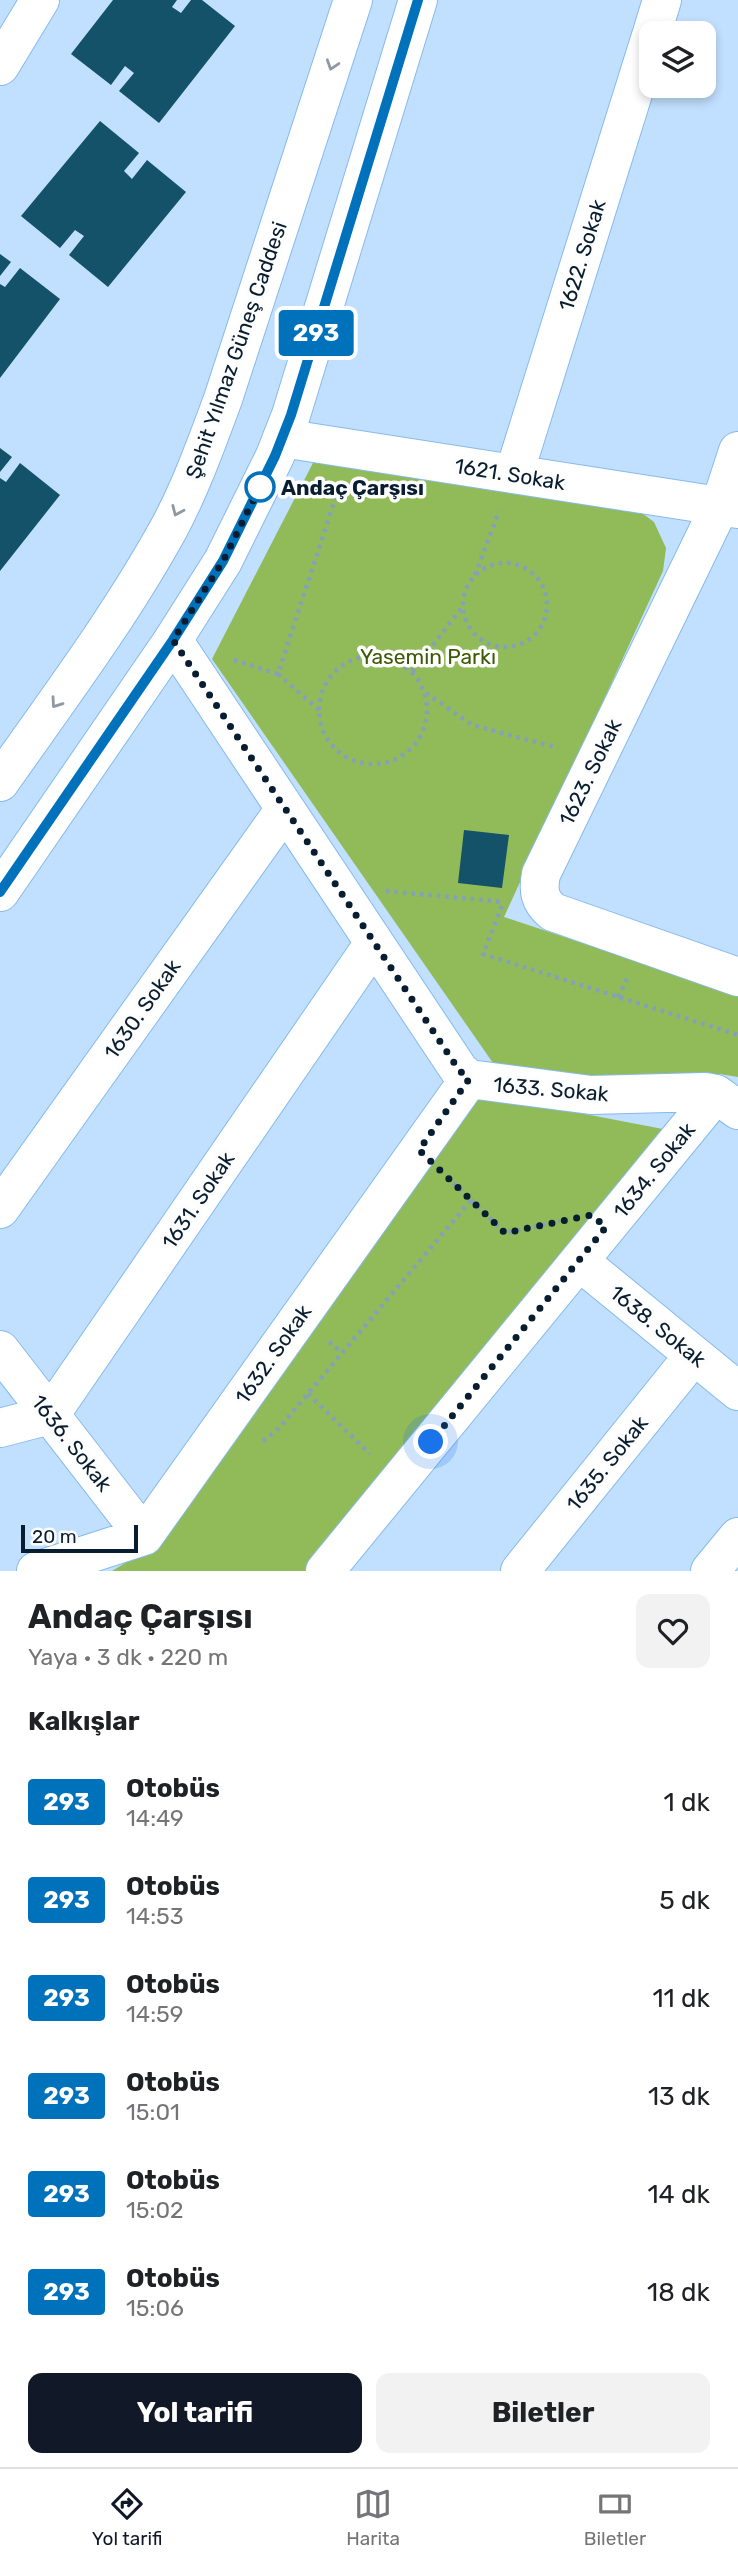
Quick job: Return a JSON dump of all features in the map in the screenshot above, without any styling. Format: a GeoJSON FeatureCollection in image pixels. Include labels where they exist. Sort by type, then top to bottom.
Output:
{"type":"FeatureCollection","features":[{"type":"Feature","properties":{"kind":"street"},"geometry":{"type":"LineString","coordinates":[[0,66],[40,0]]}},
{"type":"Feature","properties":{"kind":"street","name":"Şehit Yılmaz Güneş Caddesi"},"geometry":{"type":"LineString","coordinates":[[0,782],[122,609],[171,526],[205,449],[223,399],[353,0]]}},
{"type":"Feature","properties":{"kind":"street"},"geometry":{"type":"LineString","coordinates":[[0,892],[173,640],[223,561],[282,438],[418,0]]}},
{"type":"Feature","properties":{"kind":"street","name":"1622. Sokak"},"geometry":{"type":"LineString","coordinates":[[655,21],[662,0]]}},
{"type":"Feature","properties":{"kind":"street","name":"1622. Sokak"},"geometry":{"type":"LineString","coordinates":[[514,474],[639,73]]}},
{"type":"Feature","properties":{"kind":"street","name":"1621. Sokak"},"geometry":{"type":"LineString","coordinates":[[282,438],[729,508]]}},
{"type":"Feature","properties":{"kind":"street","name":"1623. Sokak"},"geometry":{"type":"LineString","coordinates":[[738,452],[729,508],[597,758],[541,874],[539,894],[544,905],[553,912],[738,976]]}},
{"type":"Feature","properties":{"kind":"street","name":"1633. Sokak"},"geometry":{"type":"LineString","coordinates":[[173,640],[459,1070],[469,1079],[591,1095],[705,1092],[727,1102]]}},
{"type":"Feature","properties":{"kind":"street","name":"1630. Sokak"},"geometry":{"type":"LineString","coordinates":[[0,1209],[285,809]]}},
{"type":"Feature","properties":{"kind":"street","name":"1631. Sokak"},"geometry":{"type":"LineString","coordinates":[[50,1415],[374,943]]}},
{"type":"Feature","properties":{"kind":"street","name":"1632. Sokak"},"geometry":{"type":"LineString","coordinates":[[144,1536],[469,1079]]}},
{"type":"Feature","properties":{"kind":"street","name":"1634. Sokak"},"geometry":{"type":"LineString","coordinates":[[325,1571],[606,1227],[727,1102]]}},
{"type":"Feature","properties":{"kind":"street","name":"1638. Sokak"},"geometry":{"type":"LineString","coordinates":[[579,1261],[738,1391]]}},
{"type":"Feature","properties":{"kind":"street","name":"1636. Sokak"},"geometry":{"type":"LineString","coordinates":[[0,1350],[144,1536]]}},
{"type":"Feature","properties":{"kind":"street","name":"1635. Sokak"},"geometry":{"type":"LineString","coordinates":[[520,1571],[694,1355]]}},
{"type":"Feature","properties":{"kind":"street"},"geometry":{"type":"LineString","coordinates":[[0,1428],[50,1415]]}},
{"type":"Feature","properties":{"kind":"street"},"geometry":{"type":"LineString","coordinates":[[36,1571],[144,1536]]}},
{"type":"Feature","properties":{"kind":"street"},"geometry":{"type":"LineString","coordinates":[[710,1571],[738,1537]]}},
{"type":"Feature","properties":{"kind":"path"},"geometry":{"type":"LineString","coordinates":[[278,674],[352,449]]}},
{"type":"Feature","properties":{"kind":"path"},"geometry":{"type":"LineString","coordinates":[[475,576],[486,567],[500,564],[515,565],[538,580],[545,593],[547,607],[544,621],[536,634],[511,647],[496,647],[483,642],[472,632],[465,620],[463,606],[464,595],[475,576],[514,474]]}},
{"type":"Feature","properties":{"kind":"path"},"geometry":{"type":"LineString","coordinates":[[412,672],[463,606]]}},
{"type":"Feature","properties":{"kind":"path"},"geometry":{"type":"LineString","coordinates":[[173,640],[278,674],[319,710]]}},
{"type":"Feature","properties":{"kind":"path"},"geometry":{"type":"LineString","coordinates":[[361,657],[397,661],[412,672],[425,693],[428,711],[425,729],[415,746],[401,758],[382,764],[364,764],[346,758],[331,746],[322,729],[319,710],[322,693],[330,677],[344,664],[361,657]]}},
{"type":"Feature","properties":{"kind":"path"},"geometry":{"type":"LineString","coordinates":[[425,693],[472,725],[597,758]]}},
{"type":"Feature","properties":{"kind":"path"},"geometry":{"type":"LineString","coordinates":[[337,887],[504,902],[483,954],[738,1035]]}},
{"type":"Feature","properties":{"kind":"path"},"geometry":{"type":"LineString","coordinates":[[419,1150],[505,1233],[591,1215],[606,1227]]}},
{"type":"Feature","properties":{"kind":"path"},"geometry":{"type":"LineString","coordinates":[[258,1445],[279,1428],[471,1200]]}},
{"type":"Feature","properties":{"kind":"path"},"geometry":{"type":"LineString","coordinates":[[308,1394],[399,1482]]}},
{"type":"Feature","properties":{"kind":"green space","name":"Yasemin Parkı"},"geometry":{"type":"Polygon","coordinates":[[[315,459],[630,504],[654,522],[666,548],[663,571],[504,917],[738,995],[738,1077],[720,1074],[592,1077],[493,1063],[212,659],[315,459]]]}},
{"type":"Feature","properties":{"kind":"green space"},"geometry":{"type":"Polygon","coordinates":[[[470,1092],[668,1130],[307,1571],[112,1571],[164,1539],[470,1092]]]}},
{"type":"Feature","properties":{"kind":"building"},"geometry":{"type":"Polygon","coordinates":[[[113,0],[177,0],[172,7],[181,13],[191,0],[202,0],[235,26],[159,123],[119,91],[134,73],[125,66],[111,85],[71,54],[113,0]]]}},
{"type":"Feature","properties":{"kind":"building"},"geometry":{"type":"Polygon","coordinates":[[[100,121],[139,153],[124,171],[132,179],[147,160],[186,192],[108,287],[69,255],[84,236],[75,230],[60,248],[21,216],[100,121]]]}},
{"type":"Feature","properties":{"kind":"building"},"geometry":{"type":"Polygon","coordinates":[[[0,254],[11,262],[0,276],[0,254]]]}},
{"type":"Feature","properties":{"kind":"building"},"geometry":{"type":"Polygon","coordinates":[[[20,268],[60,299],[0,378],[0,284],[5,287],[20,268]]]}},
{"type":"Feature","properties":{"kind":"building"},"geometry":{"type":"Polygon","coordinates":[[[0,448],[12,457],[0,472],[0,448]]]}},
{"type":"Feature","properties":{"kind":"building"},"geometry":{"type":"Polygon","coordinates":[[[20,463],[60,495],[0,571],[0,478],[6,482],[20,463]]]}},
{"type":"Feature","properties":{"kind":"building"},"geometry":{"type":"Polygon","coordinates":[[[464,830],[509,835],[502,888],[458,883],[464,830]]]}},
{"type":"Feature","properties":{"kind":"bus line","name":"293"},"geometry":{"type":"LineString","coordinates":[[0,892],[173,640],[223,561],[275,456],[291,415],[418,0]]}},
{"type":"Feature","properties":{"kind":"place","name":"Andaç Çarşısı"},"geometry":{"type":"Point","coordinates":[260,487]}},
{"type":"Feature","properties":{"kind":"route"},"geometry":{"type":"LineString","coordinates":[[260,487],[265,477],[223,561],[173,640],[459,1070],[469,1079],[419,1150],[505,1233],[591,1215],[606,1227],[431,1442]]}}]}
